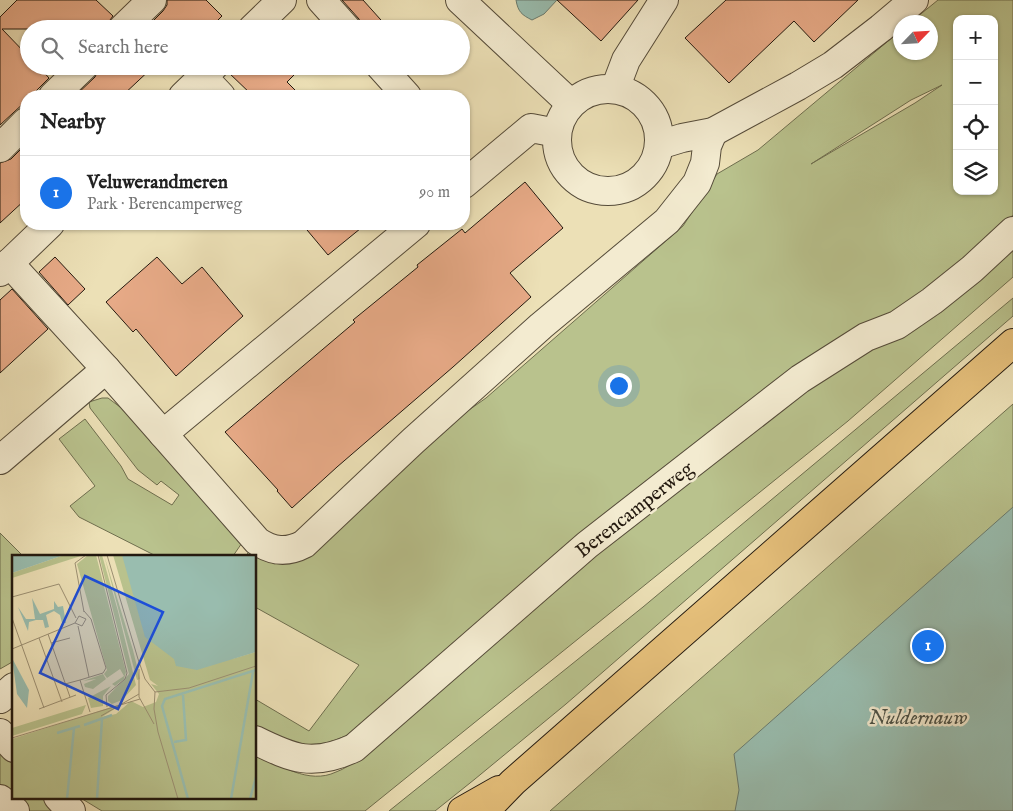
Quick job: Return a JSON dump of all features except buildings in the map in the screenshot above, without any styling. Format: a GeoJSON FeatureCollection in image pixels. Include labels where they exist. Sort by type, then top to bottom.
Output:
{"type":"FeatureCollection","features":[{"type":"Feature","properties":{"kind":"main road"},"geometry":{"type":"LineString","coordinates":[[485,811],[513,782],[1013,342]]}},
{"type":"Feature","properties":{"kind":"main road"},"geometry":{"type":"LineString","coordinates":[[462,811],[513,782]]}},
{"type":"Feature","properties":{"kind":"street"},"geometry":{"type":"LineString","coordinates":[[131,20],[152,0]]}},
{"type":"Feature","properties":{"kind":"street"},"geometry":{"type":"LineString","coordinates":[[261,20],[282,0]]}},
{"type":"Feature","properties":{"kind":"street"},"geometry":{"type":"LineString","coordinates":[[321,0],[339,20]]}},
{"type":"Feature","properties":{"kind":"street"},"geometry":{"type":"LineString","coordinates":[[460,0],[571,104]]}},
{"type":"Feature","properties":{"kind":"street"},"geometry":{"type":"LineString","coordinates":[[615,89],[626,60],[664,0]]}},
{"type":"Feature","properties":{"kind":"street"},"geometry":{"type":"LineString","coordinates":[[660,145],[682,138],[713,132],[754,111],[833,65],[914,0]]}},
{"type":"Feature","properties":{"kind":"street"},"geometry":{"type":"LineString","coordinates":[[59,90],[75,75]]}},
{"type":"Feature","properties":{"kind":"street"},"geometry":{"type":"LineString","coordinates":[[189,90],[205,75]]}},
{"type":"Feature","properties":{"kind":"street"},"geometry":{"type":"LineString","coordinates":[[210,75],[218,90]]}},
{"type":"Feature","properties":{"kind":"street"},"geometry":{"type":"LineString","coordinates":[[388,75],[402,90]]}},
{"type":"Feature","properties":{"kind":"street"},"geometry":{"type":"LineString","coordinates":[[599,89],[615,89],[630,94],[643,103],[653,116],[660,145],[654,162],[645,175],[632,185],[617,190],[601,190],[586,186],[572,177],[563,164],[558,148],[558,133],[562,118],[571,104],[584,95],[599,89]]}},
{"type":"Feature","properties":{"kind":"street"},"geometry":{"type":"LineString","coordinates":[[0,148],[20,128]]}},
{"type":"Feature","properties":{"kind":"street"},"geometry":{"type":"LineString","coordinates":[[470,179],[531,128],[558,133]]}},
{"type":"Feature","properties":{"kind":"street"},"geometry":{"type":"LineString","coordinates":[[44,230],[5,267],[106,369],[257,541],[266,547],[286,551],[304,544],[541,326],[667,221],[696,183],[705,163],[707,146],[713,132]]}},
{"type":"Feature","properties":{"kind":"street"},"geometry":{"type":"LineString","coordinates":[[163,434],[409,230]]}},
{"type":"Feature","properties":{"kind":"street","name":"Berencamperweg"},"geometry":{"type":"LineString","coordinates":[[256,741],[272,749],[308,760],[328,758],[354,748],[594,539],[800,379],[866,337],[897,325],[932,301],[972,269],[1013,231]]}},
{"type":"Feature","properties":{"kind":"street"},"geometry":{"type":"LineString","coordinates":[[0,460],[106,369]]}},
{"type":"Feature","properties":{"kind":"street"},"geometry":{"type":"LineString","coordinates":[[0,699],[12,689]]}},
{"type":"Feature","properties":{"kind":"street"},"geometry":{"type":"LineString","coordinates":[[0,733],[12,746]]}},
{"type":"Feature","properties":{"kind":"street"},"geometry":{"type":"LineString","coordinates":[[59,798],[71,811]]}},
{"type":"Feature","properties":{"kind":"street"},"geometry":{"type":"LineString","coordinates":[[0,799],[15,811]]}},
{"type":"Feature","properties":{"kind":"green space"},"geometry":{"type":"Polygon","coordinates":[[[938,0],[1013,0],[1013,215],[964,260],[356,731],[328,742],[305,744],[294,743],[256,729],[256,700],[309,731],[359,665],[256,608],[256,555],[247,555],[251,548],[274,564],[291,560],[422,443],[486,398],[683,226],[717,174],[758,150],[893,37],[893,60],[938,60],[938,15],[920,15],[938,0]],[[942,85],[911,100],[811,164],[915,103],[942,85]]]}},
{"type":"Feature","properties":{"kind":"green space"},"geometry":{"type":"Polygon","coordinates":[[[1013,246],[1013,277],[848,421],[365,811],[102,811],[81,798],[256,798],[256,754],[284,768],[305,775],[326,775],[345,768],[360,758],[594,554],[808,389],[1013,246]]]}},
{"type":"Feature","properties":{"kind":"green space"},"geometry":{"type":"Polygon","coordinates":[[[1013,298],[1013,316],[566,704],[475,779],[435,811],[389,811],[643,607],[1013,298]]]}},
{"type":"Feature","properties":{"kind":"green space"},"geometry":{"type":"Polygon","coordinates":[[[108,398],[124,410],[244,540],[234,555],[154,555],[79,517],[70,506],[95,486],[59,439],[85,419],[121,466],[128,479],[172,505],[179,495],[161,481],[157,485],[138,470],[90,408],[89,402],[108,398]]]}},
{"type":"Feature","properties":{"kind":"green space"},"geometry":{"type":"Polygon","coordinates":[[[1013,404],[1013,811],[550,811],[1013,404]]]}},
{"type":"Feature","properties":{"kind":"green space"},"geometry":{"type":"Polygon","coordinates":[[[0,533],[22,555],[12,555],[12,662],[0,669],[0,533]]]}},
{"type":"Feature","properties":{"kind":"green space"},"geometry":{"type":"Polygon","coordinates":[[[0,750],[12,763],[12,798],[0,788],[0,750]]]}},
{"type":"Feature","properties":{"kind":"green space"},"geometry":{"type":"Polygon","coordinates":[[[13,798],[46,798],[57,811],[29,811],[13,798]]]}},
{"type":"Feature","properties":{"kind":"water"},"geometry":{"type":"Polygon","coordinates":[[[516,0],[557,0],[544,14],[532,20],[521,13],[516,0]]]}},
{"type":"Feature","properties":{"kind":"water","name":"Nuldernauw"},"geometry":{"type":"Polygon","coordinates":[[[1013,507],[1013,811],[735,811],[739,790],[734,754],[1013,507]]]}},
{"type":"Feature","properties":{"kind":"place","name":"Veluwerandmeren"},"geometry":{"type":"Point","coordinates":[928,646]}}]}
